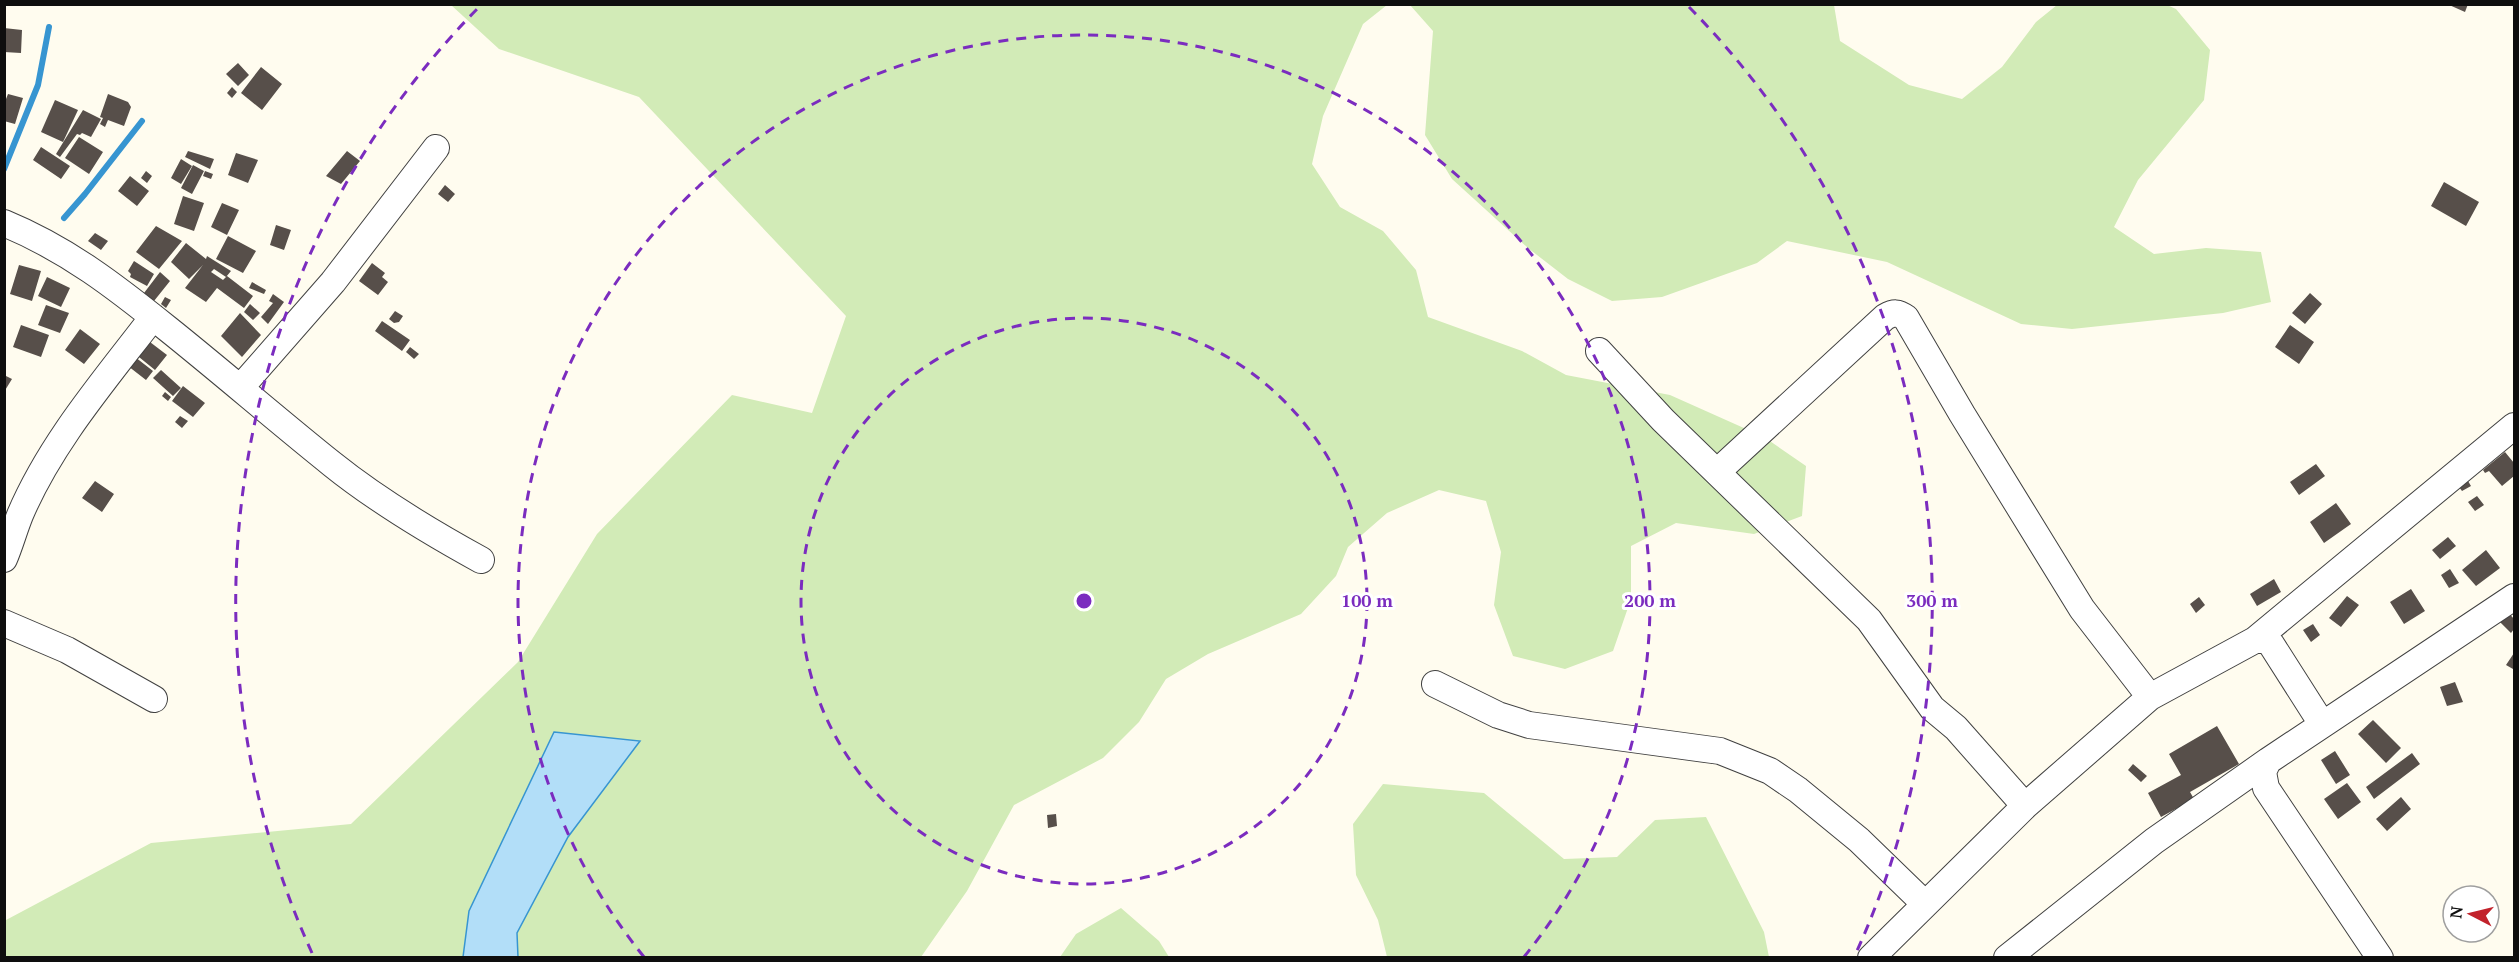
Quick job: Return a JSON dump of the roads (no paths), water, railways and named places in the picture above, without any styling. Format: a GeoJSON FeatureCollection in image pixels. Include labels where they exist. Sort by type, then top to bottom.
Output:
{"type":"FeatureCollection","features":[{"type":"Feature","properties":{"kind":"street"},"geometry":{"type":"LineString","coordinates":[[242,387],[333,282],[436,148]]}},
{"type":"Feature","properties":{"kind":"street"},"geometry":{"type":"LineString","coordinates":[[4,223],[26,232],[102,276],[242,387],[334,465],[432,533],[481,560]]}},
{"type":"Feature","properties":{"kind":"street"},"geometry":{"type":"LineString","coordinates":[[1717,472],[1885,316],[1900,313],[1906,318],[2082,609],[2150,697]]}},
{"type":"Feature","properties":{"kind":"street"},"geometry":{"type":"LineString","coordinates":[[4,559],[20,515],[48,463],[77,416],[153,317]]}},
{"type":"Feature","properties":{"kind":"street"},"geometry":{"type":"LineString","coordinates":[[1599,351],[1663,420],[1869,621],[1932,708],[1956,728],[2025,806]]}},
{"type":"Feature","properties":{"kind":"street"},"geometry":{"type":"LineString","coordinates":[[1870,957],[2025,806],[2150,697],[2255,640],[2514,426]]}},
{"type":"Feature","properties":{"kind":"street"},"geometry":{"type":"LineString","coordinates":[[2007,957],[2154,841],[2268,760],[2514,597]]}},
{"type":"Feature","properties":{"kind":"street"},"geometry":{"type":"LineString","coordinates":[[4,622],[67,650],[154,699]]}},
{"type":"Feature","properties":{"kind":"street"},"geometry":{"type":"LineString","coordinates":[[2255,640],[2265,640],[2271,644],[2322,724]]}},
{"type":"Feature","properties":{"kind":"street"},"geometry":{"type":"LineString","coordinates":[[1435,684],[1498,715],[1528,725],[1720,751],[1770,771],[1798,790],[1859,840],[1925,904]]}},
{"type":"Feature","properties":{"kind":"street"},"geometry":{"type":"LineString","coordinates":[[2268,760],[2263,772],[2266,788],[2280,813],[2321,867],[2377,955]]}},
{"type":"Feature","properties":{"kind":"water"},"geometry":{"type":"Polygon","coordinates":[[[554,732],[640,741],[568,837],[517,933],[518,957],[463,957],[469,911],[554,732]]]}},
{"type":"Feature","properties":{"kind":"waterway"},"geometry":{"type":"LineString","coordinates":[[4,169],[38,85],[49,27]]}},
{"type":"Feature","properties":{"kind":"waterway"},"geometry":{"type":"LineString","coordinates":[[64,218],[142,121]]}}]}
